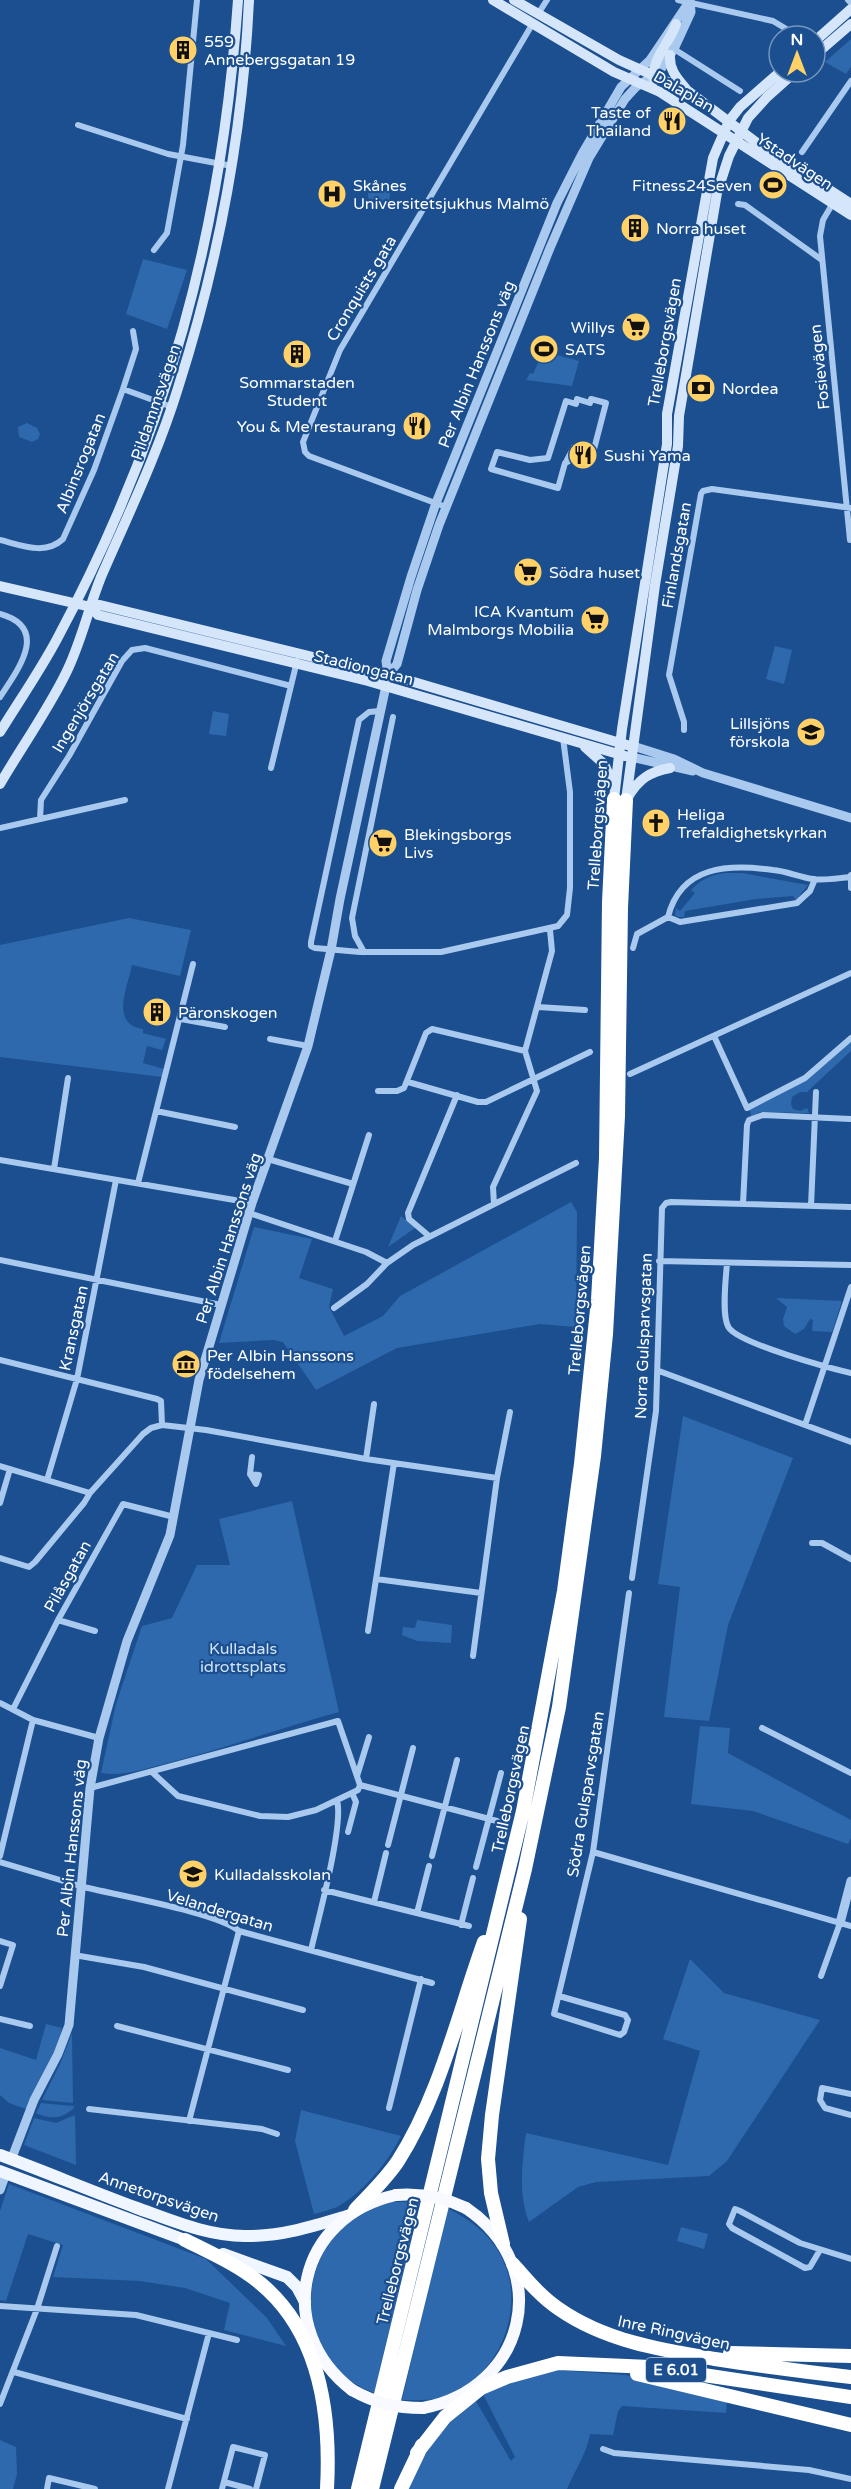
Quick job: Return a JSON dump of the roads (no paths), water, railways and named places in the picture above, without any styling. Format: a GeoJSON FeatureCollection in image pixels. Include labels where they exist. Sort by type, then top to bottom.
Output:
{"type":"FeatureCollection","features":[{"type":"Feature","properties":{"kind":"highway","name":"Trelleborgsvägen"},"geometry":{"type":"LineString","coordinates":[[372,2489],[525,1869],[559,1707],[594,1456],[615,1200],[619,1092],[621,888],[618,797]]}},
{"type":"Feature","properties":{"kind":"highway","name":"Trelleborgsvägen"},"geometry":{"type":"LineString","coordinates":[[358,2489],[502,1901],[533,1759],[564,1591],[595,1338],[606,1158],[609,902],[618,797]]}},
{"type":"Feature","properties":{"kind":"highway"},"geometry":{"type":"LineString","coordinates":[[483,2381],[503,2357],[516,2327],[519,2289],[490,2186],[489,2139],[522,1907],[525,1869]]}},
{"type":"Feature","properties":{"kind":"highway"},"geometry":{"type":"LineString","coordinates":[[329,2489],[334,2445],[332,2415],[321,2358],[309,2331],[304,2302],[307,2277],[315,2254],[329,2233],[389,2173],[414,2134],[440,2070],[484,1943],[502,1901]]}},
{"type":"Feature","properties":{"kind":"highway"},"geometry":{"type":"LineString","coordinates":[[351,2213],[382,2198],[425,2194],[466,2208],[486,2224],[508,2253]]}},
{"type":"Feature","properties":{"kind":"highway"},"geometry":{"type":"LineString","coordinates":[[185,2240],[252,2277],[281,2304],[297,2327],[309,2351],[325,2407],[329,2489]]}},
{"type":"Feature","properties":{"kind":"highway","name":"Inre Ringvägen"},"geometry":{"type":"LineString","coordinates":[[508,2253],[551,2303],[588,2326],[619,2338],[680,2353],[851,2377]]}},
{"type":"Feature","properties":{"kind":"highway"},"geometry":{"type":"LineString","coordinates":[[588,2326],[645,2342],[706,2351],[757,2355],[851,2356]]}},
{"type":"Feature","properties":{"kind":"highway"},"geometry":{"type":"LineString","coordinates":[[321,2358],[340,2381],[352,2390],[393,2406],[423,2408],[445,2403],[466,2393]]}},
{"type":"Feature","properties":{"kind":"highway"},"geometry":{"type":"LineString","coordinates":[[401,2489],[427,2435],[444,2413],[466,2393],[497,2374],[558,2363],[649,2376],[851,2425]]}},
{"type":"Feature","properties":{"kind":"highway","name":"Inre Ringvägen"},"geometry":{"type":"LineString","coordinates":[[558,2363],[650,2367],[851,2397]]}},
{"type":"Feature","properties":{"kind":"highway","name":"E 6.01"},"geometry":{"type":"LineString","coordinates":[[417,2453],[445,2417],[481,2388],[507,2377],[558,2363]]}},
{"type":"Feature","properties":{"kind":"main road","name":"Pildammsvägen"},"geometry":{"type":"LineString","coordinates":[[226,165],[238,0]]}},
{"type":"Feature","properties":{"kind":"main road","name":"Pildammsvägen"},"geometry":{"type":"LineString","coordinates":[[0,732],[52,648],[75,603],[123,503],[166,405],[197,322],[244,72],[249,0]]}},
{"type":"Feature","properties":{"kind":"main road"},"geometry":{"type":"LineString","coordinates":[[493,0],[535,19],[634,75]]}},
{"type":"Feature","properties":{"kind":"main road"},"geometry":{"type":"LineString","coordinates":[[514,0],[535,19],[589,57],[634,75]]}},
{"type":"Feature","properties":{"kind":"main road"},"geometry":{"type":"LineString","coordinates":[[827,30],[851,9]]}},
{"type":"Feature","properties":{"kind":"main road"},"geometry":{"type":"LineString","coordinates":[[660,92],[653,76],[653,68],[676,24]]}},
{"type":"Feature","properties":{"kind":"main road"},"geometry":{"type":"LineString","coordinates":[[827,44],[851,24]]}},
{"type":"Feature","properties":{"kind":"main road"},"geometry":{"type":"LineString","coordinates":[[672,52],[670,65],[674,74],[688,91]]}},
{"type":"Feature","properties":{"kind":"main road","name":"Dalaplan"},"geometry":{"type":"LineString","coordinates":[[634,75],[653,76],[688,91],[729,121]]}},
{"type":"Feature","properties":{"kind":"main road","name":"Dalaplan"},"geometry":{"type":"LineString","coordinates":[[634,75],[641,84],[660,92],[723,131]]}},
{"type":"Feature","properties":{"kind":"main road","name":"Trelleborgsvägen"},"geometry":{"type":"LineString","coordinates":[[618,797],[619,748],[667,444],[667,414],[710,171],[723,131],[729,121],[767,84]]}},
{"type":"Feature","properties":{"kind":"main road","name":"Trelleborgsvägen"},"geometry":{"type":"LineString","coordinates":[[618,797],[632,752],[658,564],[678,446],[679,416],[717,193],[738,135],[767,98],[782,84]]}},
{"type":"Feature","properties":{"kind":"main road","name":"Ystadvägen"},"geometry":{"type":"LineString","coordinates":[[729,121],[738,135]]}},
{"type":"Feature","properties":{"kind":"main road","name":"Ystadvägen"},"geometry":{"type":"LineString","coordinates":[[723,131],[738,135],[835,200],[851,215]]}},
{"type":"Feature","properties":{"kind":"main road","name":"Ystadvägen"},"geometry":{"type":"LineString","coordinates":[[835,200],[851,204]]}},
{"type":"Feature","properties":{"kind":"main road","name":"Pildammsvägen"},"geometry":{"type":"LineString","coordinates":[[0,784],[57,690],[83,632],[91,607],[142,486],[166,405]]}},
{"type":"Feature","properties":{"kind":"main road","name":"Stadiongatan"},"geometry":{"type":"LineString","coordinates":[[0,586],[91,607],[100,605],[297,660]]}},
{"type":"Feature","properties":{"kind":"main road","name":"Stadiongatan"},"geometry":{"type":"LineString","coordinates":[[91,607],[98,615],[387,681],[632,752]]}},
{"type":"Feature","properties":{"kind":"main road"},"geometry":{"type":"LineString","coordinates":[[83,632],[94,621],[106,617]]}},
{"type":"Feature","properties":{"kind":"main road","name":"Stadiongatan"},"geometry":{"type":"LineString","coordinates":[[387,681],[578,742],[619,748]]}},
{"type":"Feature","properties":{"kind":"main road"},"geometry":{"type":"LineString","coordinates":[[578,742],[604,764],[618,797],[645,776],[670,768]]}},
{"type":"Feature","properties":{"kind":"main road","name":"Annetorpsvägen"},"geometry":{"type":"LineString","coordinates":[[0,2155],[152,2213],[214,2233],[246,2236],[281,2234],[351,2213]]}},
{"type":"Feature","properties":{"kind":"main road","name":"Annetorpsvägen"},"geometry":{"type":"LineString","coordinates":[[2,2175],[287,2277],[297,2287],[304,2302]]}},
{"type":"Feature","properties":{"kind":"street"},"geometry":{"type":"LineString","coordinates":[[154,250],[167,233],[181,157],[190,91],[197,0]]}},
{"type":"Feature","properties":{"kind":"street","name":"Cronquists gata"},"geometry":{"type":"LineString","coordinates":[[441,505],[309,456],[305,452],[303,442],[348,334],[547,0]]}},
{"type":"Feature","properties":{"kind":"street"},"geometry":{"type":"LineString","coordinates":[[678,0],[690,1],[778,24]]}},
{"type":"Feature","properties":{"kind":"street","name":"Per Albin Hanssons väg"},"geometry":{"type":"LineString","coordinates":[[441,505],[553,212],[582,153],[621,87],[634,75],[676,24],[690,1]]}},
{"type":"Feature","properties":{"kind":"street","name":"Per Albin Hanssons väg"},"geometry":{"type":"LineString","coordinates":[[13,2155],[34,2100],[64,2040],[71,2010],[90,1788],[99,1738],[127,1641],[164,1554],[174,1517],[199,1380],[252,1203],[308,1046],[331,950],[339,899],[387,681],[386,661],[411,577],[590,158],[625,99],[653,76],[672,52],[691,12],[690,1]]}},
{"type":"Feature","properties":{"kind":"street","name":"Dalaplan"},"geometry":{"type":"LineString","coordinates":[[672,52],[740,91]]}},
{"type":"Feature","properties":{"kind":"street"},"geometry":{"type":"LineString","coordinates":[[801,152],[851,81]]}},
{"type":"Feature","properties":{"kind":"street"},"geometry":{"type":"LineString","coordinates":[[78,125],[181,157],[226,165]]}},
{"type":"Feature","properties":{"kind":"street","name":"Fosievägen"},"geometry":{"type":"LineString","coordinates":[[835,200],[821,225],[822,260],[849,508],[850,540]]}},
{"type":"Feature","properties":{"kind":"street"},"geometry":{"type":"LineString","coordinates":[[738,204],[746,205],[822,260]]}},
{"type":"Feature","properties":{"kind":"street","name":"Albinsrogatan"},"geometry":{"type":"LineString","coordinates":[[0,540],[43,549],[54,547],[63,539],[94,470],[123,389],[136,349],[133,331]]}},
{"type":"Feature","properties":{"kind":"street"},"geometry":{"type":"LineString","coordinates":[[123,389],[166,405]]}},
{"type":"Feature","properties":{"kind":"street"},"geometry":{"type":"LineString","coordinates":[[577,399],[590,402],[591,399],[606,403],[593,453],[588,454],[587,450],[574,447],[567,460],[569,461],[565,463],[558,488],[491,469],[497,452],[530,460],[548,458],[566,401],[576,404],[577,399]]}},
{"type":"Feature","properties":{"kind":"street","name":"Finlandsgatan"},"geometry":{"type":"LineString","coordinates":[[684,730],[684,722],[669,675],[700,494],[712,489],[849,508]]}},
{"type":"Feature","properties":{"kind":"street"},"geometry":{"type":"LineString","coordinates":[[0,614],[18,623],[26,634],[27,643],[22,662],[0,697]]}},
{"type":"Feature","properties":{"kind":"street","name":"Ingenjörsgatan"},"geometry":{"type":"LineString","coordinates":[[40,819],[41,800],[69,756],[122,662],[132,650],[145,648],[291,686]]}},
{"type":"Feature","properties":{"kind":"street"},"geometry":{"type":"LineString","coordinates":[[271,768],[297,660]]}},
{"type":"Feature","properties":{"kind":"street"},"geometry":{"type":"LineString","coordinates":[[380,711],[369,712],[359,720],[311,942],[311,946],[315,948],[364,952],[441,952],[550,930],[558,926],[567,915],[570,888],[570,792],[562,737]]}},
{"type":"Feature","properties":{"kind":"street"},"geometry":{"type":"LineString","coordinates":[[364,952],[355,936],[352,918],[393,717]]}},
{"type":"Feature","properties":{"kind":"street"},"geometry":{"type":"LineString","coordinates":[[632,752],[670,768],[703,773],[851,818]]}},
{"type":"Feature","properties":{"kind":"street"},"geometry":{"type":"LineString","coordinates":[[632,752],[674,759],[703,773]]}},
{"type":"Feature","properties":{"kind":"street"},"geometry":{"type":"LineString","coordinates":[[0,828],[124,800]]}},
{"type":"Feature","properties":{"kind":"street"},"geometry":{"type":"LineString","coordinates":[[633,948],[636,934],[668,917],[675,900],[687,883],[708,870],[727,867],[773,870],[815,879],[850,876],[851,888]]}},
{"type":"Feature","properties":{"kind":"street"},"geometry":{"type":"LineString","coordinates":[[668,917],[680,922],[759,907],[797,903],[810,891],[815,879]]}},
{"type":"Feature","properties":{"kind":"street"},"geometry":{"type":"LineString","coordinates":[[494,1204],[493,1187],[537,1091],[525,1051],[552,951],[550,930]]}},
{"type":"Feature","properties":{"kind":"street"},"geometry":{"type":"LineString","coordinates":[[138,1184],[193,964]]}},
{"type":"Feature","properties":{"kind":"street"},"geometry":{"type":"LineString","coordinates":[[630,1074],[851,973]]}},
{"type":"Feature","properties":{"kind":"street"},"geometry":{"type":"LineString","coordinates":[[538,1007],[585,1010]]}},
{"type":"Feature","properties":{"kind":"street"},"geometry":{"type":"LineString","coordinates":[[181,1018],[225,1027]]}},
{"type":"Feature","properties":{"kind":"street"},"geometry":{"type":"LineString","coordinates":[[378,1091],[397,1091],[404,1088],[426,1033],[432,1029],[525,1051]]}},
{"type":"Feature","properties":{"kind":"street"},"geometry":{"type":"LineString","coordinates":[[714,1036],[747,1108],[805,1078],[851,1038]]}},
{"type":"Feature","properties":{"kind":"street"},"geometry":{"type":"LineString","coordinates":[[270,1039],[308,1046]]}},
{"type":"Feature","properties":{"kind":"street"},"geometry":{"type":"LineString","coordinates":[[408,1082],[486,1102],[590,1052]]}},
{"type":"Feature","properties":{"kind":"street"},"geometry":{"type":"LineString","coordinates":[[54,1169],[68,1078]]}},
{"type":"Feature","properties":{"kind":"street"},"geometry":{"type":"LineString","coordinates":[[811,1206],[816,1092]]}},
{"type":"Feature","properties":{"kind":"street"},"geometry":{"type":"LineString","coordinates":[[429,1236],[409,1219],[408,1213],[456,1095]]}},
{"type":"Feature","properties":{"kind":"street"},"geometry":{"type":"LineString","coordinates":[[156,1111],[234,1127]]}},
{"type":"Feature","properties":{"kind":"street"},"geometry":{"type":"LineString","coordinates":[[851,1119],[763,1115],[749,1120],[743,1204],[851,1207]]}},
{"type":"Feature","properties":{"kind":"street"},"geometry":{"type":"LineString","coordinates":[[335,1241],[369,1135]]}},
{"type":"Feature","properties":{"kind":"street"},"geometry":{"type":"LineString","coordinates":[[268,1159],[353,1184]]}},
{"type":"Feature","properties":{"kind":"street"},"geometry":{"type":"LineString","coordinates":[[0,1160],[252,1203]]}},
{"type":"Feature","properties":{"kind":"street"},"geometry":{"type":"LineString","coordinates":[[334,1308],[367,1284],[387,1263],[429,1236],[576,1163]]}},
{"type":"Feature","properties":{"kind":"street","name":"Kransgatan"},"geometry":{"type":"LineString","coordinates":[[47,1480],[76,1379],[98,1280],[116,1180]]}},
{"type":"Feature","properties":{"kind":"street","name":"Norra Gulsparvsgatan"},"geometry":{"type":"LineString","coordinates":[[632,1578],[656,1411],[659,1371],[659,1261],[662,1208],[666,1203],[743,1204]]}},
{"type":"Feature","properties":{"kind":"street"},"geometry":{"type":"LineString","coordinates":[[249,1213],[366,1252],[387,1263]]}},
{"type":"Feature","properties":{"kind":"street"},"geometry":{"type":"LineString","coordinates":[[0,1260],[221,1305]]}},
{"type":"Feature","properties":{"kind":"street"},"geometry":{"type":"LineString","coordinates":[[659,1261],[851,1265]]}},
{"type":"Feature","properties":{"kind":"street"},"geometry":{"type":"LineString","coordinates":[[727,1263],[725,1295],[726,1320],[729,1328],[748,1339],[826,1367],[851,1373]]}},
{"type":"Feature","properties":{"kind":"street"},"geometry":{"type":"LineString","coordinates":[[805,1425],[851,1287]]}},
{"type":"Feature","properties":{"kind":"street"},"geometry":{"type":"LineString","coordinates":[[0,1360],[158,1399],[161,1401],[162,1425]]}},
{"type":"Feature","properties":{"kind":"street"},"geometry":{"type":"LineString","coordinates":[[659,1371],[851,1442]]}},
{"type":"Feature","properties":{"kind":"street"},"geometry":{"type":"LineString","coordinates":[[366,1459],[374,1404]]}},
{"type":"Feature","properties":{"kind":"street"},"geometry":{"type":"LineString","coordinates":[[473,1656],[497,1478],[510,1412]]}},
{"type":"Feature","properties":{"kind":"street"},"geometry":{"type":"LineString","coordinates":[[0,1558],[29,1567],[90,1493],[143,1434],[162,1425],[497,1478]]}},
{"type":"Feature","properties":{"kind":"street"},"geometry":{"type":"LineString","coordinates":[[249,1474],[252,1457]]}},
{"type":"Feature","properties":{"kind":"street"},"geometry":{"type":"LineString","coordinates":[[368,1631],[394,1463]]}},
{"type":"Feature","properties":{"kind":"street"},"geometry":{"type":"LineString","coordinates":[[0,1467],[90,1493]]}},
{"type":"Feature","properties":{"kind":"street"},"geometry":{"type":"LineString","coordinates":[[0,1503],[10,1469]]}},
{"type":"Feature","properties":{"kind":"street","name":"Pilåsgatan"},"geometry":{"type":"LineString","coordinates":[[13,1709],[58,1620],[123,1504],[174,1517]]}},
{"type":"Feature","properties":{"kind":"street"},"geometry":{"type":"LineString","coordinates":[[812,1543],[822,1543],[851,1558]]}},
{"type":"Feature","properties":{"kind":"street"},"geometry":{"type":"LineString","coordinates":[[376,1579],[481,1593]]}},
{"type":"Feature","properties":{"kind":"street","name":"Södra Gulsparvsgatan"},"geometry":{"type":"LineString","coordinates":[[559,1996],[625,2015],[628,2020],[624,2032],[620,2035],[554,2014],[593,1852],[630,1593]]}},
{"type":"Feature","properties":{"kind":"street"},"geometry":{"type":"LineString","coordinates":[[58,1620],[94,1631]]}},
{"type":"Feature","properties":{"kind":"street"},"geometry":{"type":"LineString","coordinates":[[0,1703],[33,1720],[99,1738]]}},
{"type":"Feature","properties":{"kind":"street"},"geometry":{"type":"LineString","coordinates":[[0,1856],[33,1720]]}},
{"type":"Feature","properties":{"kind":"street"},"geometry":{"type":"LineString","coordinates":[[90,1788],[153,1773],[338,1721],[360,1785],[358,1790],[316,1810],[288,1817],[260,1816],[178,1796],[153,1773]]}},
{"type":"Feature","properties":{"kind":"street"},"geometry":{"type":"LineString","coordinates":[[762,1728],[851,1773]]}},
{"type":"Feature","properties":{"kind":"street"},"geometry":{"type":"LineString","coordinates":[[357,1776],[369,1737]]}},
{"type":"Feature","properties":{"kind":"street"},"geometry":{"type":"LineString","coordinates":[[388,1845],[413,1748]]}},
{"type":"Feature","properties":{"kind":"street"},"geometry":{"type":"LineString","coordinates":[[432,1856],[457,1760]]}},
{"type":"Feature","properties":{"kind":"street"},"geometry":{"type":"LineString","coordinates":[[476,1868],[501,1773]]}},
{"type":"Feature","properties":{"kind":"street"},"geometry":{"type":"LineString","coordinates":[[360,1785],[497,1821]]}},
{"type":"Feature","properties":{"kind":"street"},"geometry":{"type":"LineString","coordinates":[[348,1832],[356,1802],[352,1793]]}},
{"type":"Feature","properties":{"kind":"street"},"geometry":{"type":"LineString","coordinates":[[311,1950],[339,1807],[337,1800]]}},
{"type":"Feature","properties":{"kind":"street"},"geometry":{"type":"LineString","coordinates":[[593,1852],[851,1926]]}},
{"type":"Feature","properties":{"kind":"street"},"geometry":{"type":"LineString","coordinates":[[374,1902],[386,1854]]}},
{"type":"Feature","properties":{"kind":"street","name":"Velandergatan"},"geometry":{"type":"LineString","coordinates":[[0,1862],[80,1886],[231,1924],[239,1931],[432,1983]]}},
{"type":"Feature","properties":{"kind":"street"},"geometry":{"type":"LineString","coordinates":[[417,1913],[429,1866]]}},
{"type":"Feature","properties":{"kind":"street"},"geometry":{"type":"LineString","coordinates":[[461,1924],[474,1878]]}},
{"type":"Feature","properties":{"kind":"street"},"geometry":{"type":"LineString","coordinates":[[821,1976],[840,1923],[851,1881]]}},
{"type":"Feature","properties":{"kind":"street"},"geometry":{"type":"LineString","coordinates":[[324,1890],[469,1926]]}},
{"type":"Feature","properties":{"kind":"street"},"geometry":{"type":"LineString","coordinates":[[189,2121],[239,1931]]}},
{"type":"Feature","properties":{"kind":"street"},"geometry":{"type":"LineString","coordinates":[[0,1941],[13,1945],[0,1986]]}},
{"type":"Feature","properties":{"kind":"street"},"geometry":{"type":"LineString","coordinates":[[74,1955],[144,1967],[303,2010]]}},
{"type":"Feature","properties":{"kind":"street"},"geometry":{"type":"LineString","coordinates":[[389,2108],[421,1979]]}},
{"type":"Feature","properties":{"kind":"street"},"geometry":{"type":"LineString","coordinates":[[0,2019],[30,2026]]}},
{"type":"Feature","properties":{"kind":"street"},"geometry":{"type":"LineString","coordinates":[[117,2025],[288,2070]]}},
{"type":"Feature","properties":{"kind":"street"},"geometry":{"type":"LineString","coordinates":[[851,2094],[822,2088],[820,2100],[825,2108],[851,2115]]}},
{"type":"Feature","properties":{"kind":"street"},"geometry":{"type":"LineString","coordinates":[[89,2109],[262,2129],[277,2134]]}},
{"type":"Feature","properties":{"kind":"street"},"geometry":{"type":"LineString","coordinates":[[0,2190],[2,2175]]}},
{"type":"Feature","properties":{"kind":"street"},"geometry":{"type":"LineString","coordinates":[[820,2250],[810,2267],[806,2268],[732,2228],[729,2224],[732,2213],[735,2209],[800,2243],[851,2259]]}},
{"type":"Feature","properties":{"kind":"street"},"geometry":{"type":"LineString","coordinates":[[0,2404],[38,2309],[57,2246]]}},
{"type":"Feature","properties":{"kind":"street"},"geometry":{"type":"LineString","coordinates":[[0,2306],[136,2315],[237,2340]]}},
{"type":"Feature","properties":{"kind":"street"},"geometry":{"type":"LineString","coordinates":[[168,2489],[209,2334]]}},
{"type":"Feature","properties":{"kind":"street"},"geometry":{"type":"LineString","coordinates":[[14,2372],[187,2419]]}},
{"type":"Feature","properties":{"kind":"street"},"geometry":{"type":"LineString","coordinates":[[250,2489],[223,2486],[233,2447],[265,2455],[256,2489]]}},
{"type":"Feature","properties":{"kind":"street"},"geometry":{"type":"LineString","coordinates":[[603,2449],[614,2453],[806,2470],[851,2479]]}},
{"type":"Feature","properties":{"kind":"street"},"geometry":{"type":"LineString","coordinates":[[47,2489],[50,2478],[95,2489]]}},
{"type":"Feature","properties":{"kind":"place","name":"559 Annebergsgatan 19"},"geometry":{"type":"Point","coordinates":[183,50]}},
{"type":"Feature","properties":{"kind":"place","name":"Taste of Thailand"},"geometry":{"type":"Point","coordinates":[672,121]}},
{"type":"Feature","properties":{"kind":"place","name":"Fitness24Seven"},"geometry":{"type":"Point","coordinates":[773,185]}},
{"type":"Feature","properties":{"kind":"place","name":"Skånes Universitetsjukhus Malmö"},"geometry":{"type":"Point","coordinates":[332,194]}},
{"type":"Feature","properties":{"kind":"place","name":"Norra huset"},"geometry":{"type":"Point","coordinates":[635,228]}},
{"type":"Feature","properties":{"kind":"place","name":"Willys"},"geometry":{"type":"Point","coordinates":[636,327]}},
{"type":"Feature","properties":{"kind":"place","name":"SATS"},"geometry":{"type":"Point","coordinates":[544,349]}},
{"type":"Feature","properties":{"kind":"place","name":"Sommarstaden Student"},"geometry":{"type":"Point","coordinates":[297,354]}},
{"type":"Feature","properties":{"kind":"place","name":"Nordea"},"geometry":{"type":"Point","coordinates":[701,388]}},
{"type":"Feature","properties":{"kind":"place","name":"You & Me restaurang"},"geometry":{"type":"Point","coordinates":[417,426]}},
{"type":"Feature","properties":{"kind":"place","name":"Sushi Yama"},"geometry":{"type":"Point","coordinates":[583,455]}},
{"type":"Feature","properties":{"kind":"place","name":"Södra huset"},"geometry":{"type":"Point","coordinates":[528,572]}},
{"type":"Feature","properties":{"kind":"place","name":"ICA Kvantum Malmborgs Mobilia"},"geometry":{"type":"Point","coordinates":[595,620]}},
{"type":"Feature","properties":{"kind":"place","name":"Lillsjöns förskola"},"geometry":{"type":"Point","coordinates":[811,732]}},
{"type":"Feature","properties":{"kind":"place","name":"Heliga Trefaldighetskyrkan"},"geometry":{"type":"Point","coordinates":[656,823]}},
{"type":"Feature","properties":{"kind":"place","name":"Blekingsborgs Livs"},"geometry":{"type":"Point","coordinates":[383,843]}},
{"type":"Feature","properties":{"kind":"place","name":"Päronskogen"},"geometry":{"type":"Point","coordinates":[157,1012]}},
{"type":"Feature","properties":{"kind":"place","name":"Per Albin Hanssons födelsehem"},"geometry":{"type":"Point","coordinates":[186,1364]}},
{"type":"Feature","properties":{"kind":"place","name":"Kulladalsskolan"},"geometry":{"type":"Point","coordinates":[193,1874]}},
{"type":"Feature","properties":{"kind":"park label","name":"Kulladals idrottsplats"},"geometry":{"type":"Point","coordinates":[243,1657]}}]}
